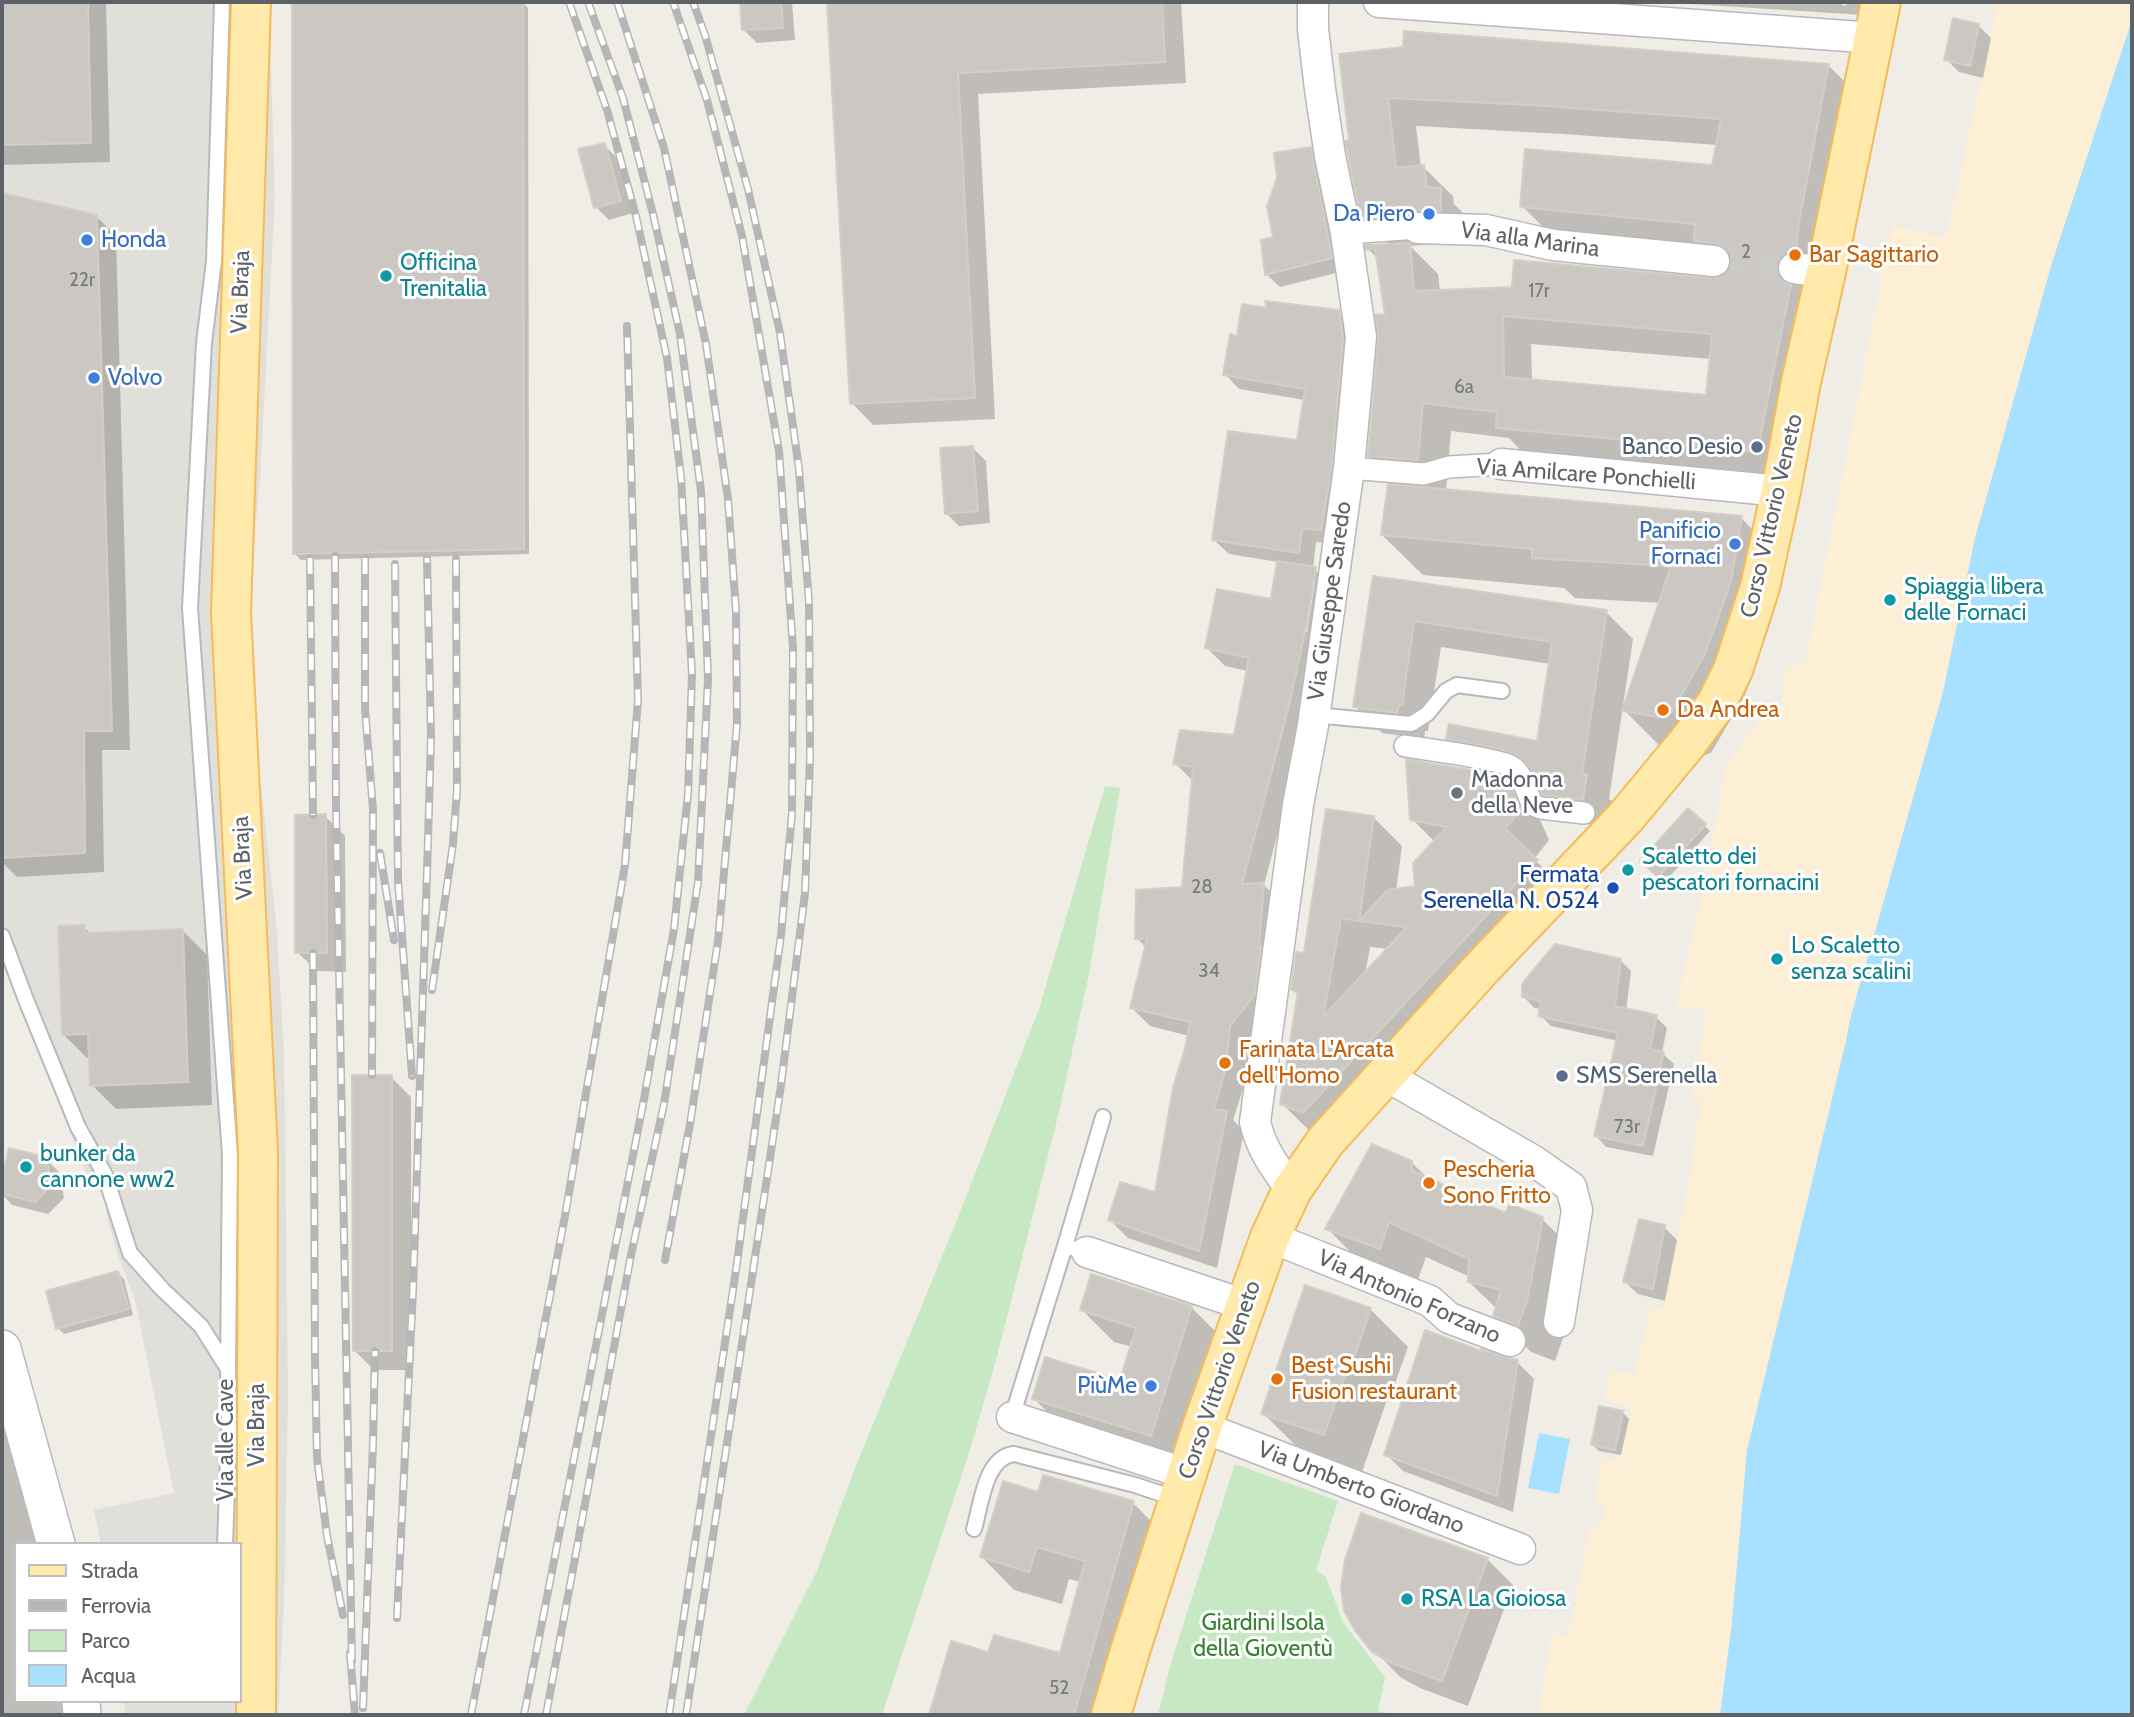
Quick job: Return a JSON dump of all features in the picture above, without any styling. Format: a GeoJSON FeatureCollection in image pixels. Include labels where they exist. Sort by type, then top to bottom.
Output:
{"type":"FeatureCollection","features":[{"type":"Feature","properties":{"kind":"main road","name":"Via Braja"},"geometry":{"type":"LineString","coordinates":[[249,1703],[258,1153],[230,613],[251,2]]}},
{"type":"Feature","properties":{"kind":"main road","name":"Corso Vittorio Veneto"},"geometry":{"type":"LineString","coordinates":[[1111,1715],[1202,1427],[1270,1237],[1292,1190],[1325,1142],[1481,969],[1625,818],[1716,704],[1733,670],[1760,587],[1781,491],[1801,382],[1810,270],[1878,20]]}},
{"type":"Feature","properties":{"kind":"street","name":"Via Giuseppe Saredo"},"geometry":{"type":"LineString","coordinates":[[1292,1190],[1259,1140],[1255,1122],[1298,806],[1314,715],[1349,468],[1361,337],[1346,233],[1320,89],[1313,29],[1313,2]]}},
{"type":"Feature","properties":{"kind":"street"},"geometry":{"type":"LineString","coordinates":[[1379,2],[1878,20]]}},
{"type":"Feature","properties":{"kind":"street","name":"Via alla Marina"},"geometry":{"type":"LineString","coordinates":[[1346,233],[1418,229],[1486,230],[1553,245],[1714,261]]}},
{"type":"Feature","properties":{"kind":"street","name":"Via Amilcare Ponchielli"},"geometry":{"type":"LineString","coordinates":[[1349,468],[1423,474],[1449,467],[1502,464],[1781,491]]}},
{"type":"Feature","properties":{"kind":"street"},"geometry":{"type":"LineString","coordinates":[[1405,746],[1512,766],[1523,781],[1533,805],[1584,813]]}},
{"type":"Feature","properties":{"kind":"street"},"geometry":{"type":"LineString","coordinates":[[1385,1075],[1534,1161],[1571,1187],[1577,1210],[1559,1322]]}},
{"type":"Feature","properties":{"kind":"street","name":"Via Antonio Forzano"},"geometry":{"type":"LineString","coordinates":[[1270,1237],[1430,1301],[1449,1318],[1510,1341]]}},
{"type":"Feature","properties":{"kind":"street"},"geometry":{"type":"LineString","coordinates":[[1076,1249],[1245,1305]]}},
{"type":"Feature","properties":{"kind":"street"},"geometry":{"type":"LineString","coordinates":[[2,1349],[55,1542]]}},
{"type":"Feature","properties":{"kind":"street"},"geometry":{"type":"LineString","coordinates":[[1012,1417],[1182,1486]]}},
{"type":"Feature","properties":{"kind":"street","name":"Via Umberto Giordano"},"geometry":{"type":"LineString","coordinates":[[1202,1427],[1520,1549]]}},
{"type":"Feature","properties":{"kind":"lane"},"geometry":{"type":"LineString","coordinates":[[222,2],[214,261],[204,343],[190,608],[230,1154],[228,1370]]}},
{"type":"Feature","properties":{"kind":"lane"},"geometry":{"type":"LineString","coordinates":[[1314,715],[1411,724],[1427,714],[1446,691],[1457,685],[1502,691]]}},
{"type":"Feature","properties":{"kind":"lane","name":"Via alle Cave"},"geometry":{"type":"LineString","coordinates":[[2,936],[78,1127],[105,1175],[130,1253],[162,1289],[201,1325],[228,1370],[225,1542]]}},
{"type":"Feature","properties":{"kind":"lane"},"geometry":{"type":"LineString","coordinates":[[1012,1417],[1076,1249],[1103,1117]]}},
{"type":"Feature","properties":{"kind":"lane"},"geometry":{"type":"LineString","coordinates":[[974,1529],[991,1469],[1006,1455],[1014,1454],[1135,1485],[1182,1486]]}},
{"type":"Feature","properties":{"kind":"lane"},"geometry":{"type":"LineString","coordinates":[[248,1715],[249,1703]]}},
{"type":"Feature","properties":{"kind":"shaded area"},"geometry":{"type":"Polygon","coordinates":[[[2,2],[269,2],[275,198],[260,480],[248,605],[252,705],[276,920],[284,1051],[288,1396],[284,1605],[278,1715],[125,1715],[124,1703],[242,1703],[242,1542],[101,1542],[94,1510],[174,1493],[135,1301],[108,1221],[104,1194],[89,1182],[2,951],[2,2]]]}},
{"type":"Feature","properties":{"kind":"green space"},"geometry":{"type":"Polygon","coordinates":[[[1105,786],[1120,788],[1089,974],[1058,1116],[995,1364],[968,1456],[882,1715],[744,1715],[817,1571],[855,1468],[959,1215],[1039,1009],[1105,786]]]}},
{"type":"Feature","properties":{"kind":"green space","name":"Giardini Isola della Gioventù"},"geometry":{"type":"Polygon","coordinates":[[[1235,1464],[1338,1501],[1316,1570],[1326,1577],[1343,1622],[1385,1677],[1378,1711],[1399,1715],[1158,1715],[1172,1659],[1235,1464]]]}},
{"type":"Feature","properties":{"kind":"sand"},"geometry":{"type":"Polygon","coordinates":[[[1998,2],[2132,2],[2132,20],[2051,266],[1975,538],[1943,692],[1849,1023],[1732,1622],[1720,1715],[1538,1715],[1552,1633],[1568,1637],[1589,1529],[1600,1529],[1606,1506],[1594,1502],[1603,1457],[1620,1460],[1631,1407],[1604,1401],[1611,1370],[1635,1375],[1651,1306],[1663,1308],[1690,1174],[1701,1100],[1691,1098],[1707,1011],[1676,1005],[1704,886],[1725,767],[1765,714],[1780,708],[1786,666],[1805,661],[1892,225],[1946,238],[1998,2]]]}},
{"type":"Feature","properties":{"kind":"water"},"geometry":{"type":"Polygon","coordinates":[[[2132,20],[2132,1715],[1720,1715],[1732,1622],[1747,1450],[1849,1023],[1943,692],[1975,538],[2051,266],[2132,20]]]}},
{"type":"Feature","properties":{"kind":"water"},"geometry":{"type":"Polygon","coordinates":[[[1539,1433],[1570,1439],[1559,1494],[1528,1488],[1539,1433]]]}},
{"type":"Feature","properties":{"kind":"building"},"geometry":{"type":"Polygon","coordinates":[[[2,2],[88,2],[91,143],[2,145],[2,2]]]}},
{"type":"Feature","properties":{"kind":"building","name":"Officina Trenitalia"},"geometry":{"type":"Polygon","coordinates":[[[292,2],[523,2],[524,549],[293,554],[292,2]]]}},
{"type":"Feature","properties":{"kind":"building"},"geometry":{"type":"Polygon","coordinates":[[[740,2],[781,2],[783,28],[742,30],[740,2]]]}},
{"type":"Feature","properties":{"kind":"building"},"geometry":{"type":"Polygon","coordinates":[[[827,2],[1162,2],[1165,62],[958,73],[975,398],[850,404],[827,2]]]}},
{"type":"Feature","properties":{"kind":"building"},"geometry":{"type":"Polygon","coordinates":[[[1953,18],[1979,24],[1970,66],[1944,60],[1953,18]]]}},
{"type":"Feature","properties":{"kind":"building"},"geometry":{"type":"Polygon","coordinates":[[[1404,31],[1829,64],[1796,251],[1787,252],[1777,265],[1778,275],[1791,285],[1757,452],[1496,428],[1497,412],[1423,403],[1418,460],[1368,456],[1378,338],[1375,314],[1385,315],[1375,248],[1366,250],[1365,245],[1410,243],[1414,291],[1512,287],[1514,260],[1712,278],[1721,277],[1728,272],[1731,262],[1730,253],[1724,246],[1694,241],[1695,224],[1520,207],[1525,149],[1712,165],[1721,119],[1533,105],[1388,98],[1396,168],[1424,165],[1427,187],[1441,188],[1441,211],[1419,211],[1406,216],[1361,219],[1345,141],[1349,140],[1339,54],[1403,47],[1404,31]],[[1503,316],[1504,377],[1706,395],[1712,334],[1503,316]]]}},
{"type":"Feature","properties":{"kind":"building"},"geometry":{"type":"Polygon","coordinates":[[[605,143],[621,201],[594,208],[578,149],[605,143]]]}},
{"type":"Feature","properties":{"kind":"building"},"geometry":{"type":"Polygon","coordinates":[[[1311,147],[1332,258],[1265,275],[1261,240],[1273,237],[1267,206],[1277,178],[1274,153],[1311,147]]]}},
{"type":"Feature","properties":{"kind":"building"},"geometry":{"type":"Polygon","coordinates":[[[2,193],[97,215],[112,731],[84,731],[85,853],[2,858],[2,193]]]}},
{"type":"Feature","properties":{"kind":"building"},"geometry":{"type":"Polygon","coordinates":[[[1265,301],[1339,310],[1343,337],[1332,464],[1321,530],[1302,528],[1299,553],[1212,540],[1228,431],[1297,440],[1305,389],[1223,375],[1230,334],[1237,336],[1242,304],[1267,308],[1265,301]]]}},
{"type":"Feature","properties":{"kind":"building"},"geometry":{"type":"Polygon","coordinates":[[[973,446],[978,511],[945,514],[940,448],[973,446]]]}},
{"type":"Feature","properties":{"kind":"building"},"geometry":{"type":"Polygon","coordinates":[[[1388,484],[1742,516],[1731,581],[1705,654],[1671,713],[1658,717],[1622,711],[1671,566],[1532,558],[1532,549],[1381,535],[1388,484]]]}},
{"type":"Feature","properties":{"kind":"building"},"geometry":{"type":"Polygon","coordinates":[[[1277,561],[1316,567],[1289,705],[1242,884],[1264,883],[1261,947],[1255,994],[1230,1026],[1226,1067],[1214,1109],[1227,1111],[1199,1251],[1108,1220],[1120,1182],[1155,1192],[1173,1088],[1190,1022],[1130,1008],[1147,939],[1135,939],[1136,890],[1182,887],[1193,767],[1173,764],[1180,730],[1234,735],[1249,658],[1205,648],[1217,589],[1271,599],[1277,561]]]}},
{"type":"Feature","properties":{"kind":"building"},"geometry":{"type":"Polygon","coordinates":[[[1373,576],[1607,610],[1582,773],[1587,775],[1583,800],[1542,795],[1531,768],[1517,755],[1496,748],[1446,739],[1449,724],[1537,741],[1552,642],[1414,621],[1402,705],[1399,705],[1397,713],[1353,707],[1373,576]]]}},
{"type":"Feature","properties":{"kind":"building"},"geometry":{"type":"Polygon","coordinates":[[[1406,759],[1505,778],[1521,809],[1505,829],[1538,860],[1303,1113],[1280,1104],[1298,991],[1291,990],[1296,952],[1304,953],[1326,809],[1374,816],[1359,921],[1388,890],[1415,886],[1413,863],[1447,827],[1410,820],[1406,759]],[[1341,918],[1323,1017],[1407,927],[1341,918]]]}},
{"type":"Feature","properties":{"kind":"building"},"geometry":{"type":"Polygon","coordinates":[[[1688,808],[1706,824],[1658,877],[1640,861],[1688,808]]]}},
{"type":"Feature","properties":{"kind":"building"},"geometry":{"type":"Polygon","coordinates":[[[326,814],[327,953],[295,953],[295,815],[326,814]]]}},
{"type":"Feature","properties":{"kind":"building"},"geometry":{"type":"Polygon","coordinates":[[[85,925],[85,933],[183,929],[188,1082],[90,1086],[88,1034],[62,1035],[58,926],[85,925]]]}},
{"type":"Feature","properties":{"kind":"building"},"geometry":{"type":"Polygon","coordinates":[[[1555,944],[1621,959],[1615,1006],[1657,1015],[1650,1049],[1664,1052],[1643,1146],[1594,1136],[1618,1033],[1538,1016],[1541,1001],[1522,997],[1522,984],[1555,944]]]}},
{"type":"Feature","properties":{"kind":"building"},"geometry":{"type":"Polygon","coordinates":[[[352,1075],[392,1075],[392,1351],[353,1351],[352,1075]]]}},
{"type":"Feature","properties":{"kind":"building"},"geometry":{"type":"Polygon","coordinates":[[[1372,1144],[1412,1161],[1411,1170],[1505,1213],[1510,1204],[1543,1217],[1528,1297],[1518,1326],[1493,1316],[1501,1290],[1468,1282],[1469,1259],[1389,1222],[1380,1249],[1325,1229],[1372,1144]]]}},
{"type":"Feature","properties":{"kind":"building","name":"bunker da cannone ww2"},"geometry":{"type":"Polygon","coordinates":[[[9,1148],[46,1157],[52,1184],[35,1202],[2,1194],[2,1177],[9,1148]]]}},
{"type":"Feature","properties":{"kind":"building"},"geometry":{"type":"Polygon","coordinates":[[[1639,1219],[1665,1225],[1653,1289],[1623,1282],[1639,1219]]]}},
{"type":"Feature","properties":{"kind":"building"},"geometry":{"type":"Polygon","coordinates":[[[118,1271],[129,1309],[56,1329],[46,1291],[118,1271]]]}},
{"type":"Feature","properties":{"kind":"building"},"geometry":{"type":"Polygon","coordinates":[[[1091,1274],[1192,1306],[1151,1436],[1032,1399],[1045,1357],[1120,1380],[1136,1328],[1080,1310],[1091,1274]]]}},
{"type":"Feature","properties":{"kind":"building"},"geometry":{"type":"Polygon","coordinates":[[[1305,1285],[1371,1308],[1324,1435],[1261,1414],[1305,1285]]]}},
{"type":"Feature","properties":{"kind":"building"},"geometry":{"type":"Polygon","coordinates":[[[1425,1330],[1481,1351],[1518,1360],[1497,1496],[1384,1455],[1425,1330]]]}},
{"type":"Feature","properties":{"kind":"building"},"geometry":{"type":"Polygon","coordinates":[[[1599,1406],[1623,1411],[1615,1450],[1591,1445],[1599,1406]]]}},
{"type":"Feature","properties":{"kind":"building"},"geometry":{"type":"Polygon","coordinates":[[[1043,1475],[1134,1501],[1074,1715],[929,1715],[951,1641],[988,1652],[994,1635],[1060,1653],[1085,1561],[1037,1547],[1029,1572],[980,1557],[1003,1481],[1038,1492],[1043,1475]]]}},
{"type":"Feature","properties":{"kind":"building","name":"RSA La Gioiosa"},"geometry":{"type":"Polygon","coordinates":[[[1361,1513],[1488,1558],[1442,1681],[1392,1663],[1372,1652],[1344,1611],[1341,1587],[1345,1560],[1361,1513]]]}},
{"type":"Feature","properties":{"kind":"tunnel"},"geometry":{"type":"LineString","coordinates":[[1714,261],[1794,268]]}},
{"type":"Feature","properties":{"kind":"railway"},"geometry":{"type":"LineString","coordinates":[[524,1715],[644,1099],[674,929],[688,794],[692,674],[681,477],[667,358],[636,216],[607,110],[569,2]]}},
{"type":"Feature","properties":{"kind":"railway"},"geometry":{"type":"LineString","coordinates":[[546,1715],[631,1255],[664,1104],[698,882],[708,679],[701,491],[680,334],[623,98],[588,2]]}},
{"type":"Feature","properties":{"kind":"railway"},"geometry":{"type":"LineString","coordinates":[[617,2],[664,148],[706,344],[728,499],[736,611],[737,724],[718,941],[690,1124],[665,1260]]}},
{"type":"Feature","properties":{"kind":"railway"},"geometry":{"type":"LineString","coordinates":[[669,1715],[737,1263],[781,935],[792,813],[793,648],[779,451],[742,236],[707,100],[673,2]]}},
{"type":"Feature","properties":{"kind":"railway"},"geometry":{"type":"LineString","coordinates":[[686,1715],[781,1085],[805,893],[810,758],[809,603],[799,469],[780,333],[748,189],[705,35],[693,2]]}},
{"type":"Feature","properties":{"kind":"railway"},"geometry":{"type":"LineString","coordinates":[[471,1715],[565,1216],[625,865],[638,700],[627,326]]}},
{"type":"Feature","properties":{"kind":"railway"},"geometry":{"type":"LineString","coordinates":[[335,556],[336,807],[352,1661]]}},
{"type":"Feature","properties":{"kind":"railway"},"geometry":{"type":"LineString","coordinates":[[310,558],[313,815]]}},
{"type":"Feature","properties":{"kind":"railway"},"geometry":{"type":"LineString","coordinates":[[365,558],[365,708],[373,810],[372,1075]]}},
{"type":"Feature","properties":{"kind":"railway"},"geometry":{"type":"LineString","coordinates":[[397,1618],[413,1290],[431,736],[427,558]]}},
{"type":"Feature","properties":{"kind":"railway"},"geometry":{"type":"LineString","coordinates":[[432,990],[453,844],[457,790],[456,559]]}},
{"type":"Feature","properties":{"kind":"railway"},"geometry":{"type":"LineString","coordinates":[[395,564],[398,880],[412,1076]]}},
{"type":"Feature","properties":{"kind":"railway"},"geometry":{"type":"LineString","coordinates":[[380,853],[394,940]]}},
{"type":"Feature","properties":{"kind":"railway"},"geometry":{"type":"LineString","coordinates":[[313,953],[317,1458],[327,1536],[343,1615]]}},
{"type":"Feature","properties":{"kind":"railway"},"geometry":{"type":"LineString","coordinates":[[363,1708],[375,1351]]}},
{"type":"Feature","properties":{"kind":"railway"},"geometry":{"type":"LineString","coordinates":[[350,1653],[355,1715]]}},
{"type":"Feature","properties":{"kind":"place","name":"Da Piero"},"geometry":{"type":"Point","coordinates":[1429,214]}},
{"type":"Feature","properties":{"kind":"place","name":"Honda"},"geometry":{"type":"Point","coordinates":[87,240]}},
{"type":"Feature","properties":{"kind":"place","name":"Bar Sagittario"},"geometry":{"type":"Point","coordinates":[1795,255]}},
{"type":"Feature","properties":{"kind":"place","name":"Officina Trenitalia"},"geometry":{"type":"Point","coordinates":[386,276]}},
{"type":"Feature","properties":{"kind":"place","name":"Volvo"},"geometry":{"type":"Point","coordinates":[94,378]}},
{"type":"Feature","properties":{"kind":"place","name":"Banco Desio"},"geometry":{"type":"Point","coordinates":[1757,447]}},
{"type":"Feature","properties":{"kind":"place","name":"Panificio Fornaci"},"geometry":{"type":"Point","coordinates":[1735,544]}},
{"type":"Feature","properties":{"kind":"place","name":"Spiaggia libera delle Fornaci"},"geometry":{"type":"Point","coordinates":[1890,600]}},
{"type":"Feature","properties":{"kind":"place","name":"Da Andrea"},"geometry":{"type":"Point","coordinates":[1663,710]}},
{"type":"Feature","properties":{"kind":"place","name":"Madonna della Neve"},"geometry":{"type":"Point","coordinates":[1457,793]}},
{"type":"Feature","properties":{"kind":"place","name":"Scaletto dei pescatori fornacini"},"geometry":{"type":"Point","coordinates":[1628,870]}},
{"type":"Feature","properties":{"kind":"place","name":"Fermata Serenella N. 0524"},"geometry":{"type":"Point","coordinates":[1613,888]}},
{"type":"Feature","properties":{"kind":"place","name":"Lo Scaletto senza scalini"},"geometry":{"type":"Point","coordinates":[1777,959]}},
{"type":"Feature","properties":{"kind":"place","name":"Farinata L'Arcata dell'Homo"},"geometry":{"type":"Point","coordinates":[1225,1063]}},
{"type":"Feature","properties":{"kind":"place","name":"SMS Serenella"},"geometry":{"type":"Point","coordinates":[1562,1076]}},
{"type":"Feature","properties":{"kind":"place","name":"bunker da cannone ww2"},"geometry":{"type":"Point","coordinates":[26,1167]}},
{"type":"Feature","properties":{"kind":"place","name":"Pescheria Sono Fritto"},"geometry":{"type":"Point","coordinates":[1429,1183]}},
{"type":"Feature","properties":{"kind":"place","name":"Best Sushi Fusion restaurant"},"geometry":{"type":"Point","coordinates":[1277,1379]}},
{"type":"Feature","properties":{"kind":"place","name":"PiùMe"},"geometry":{"type":"Point","coordinates":[1151,1386]}},
{"type":"Feature","properties":{"kind":"place","name":"RSA La Gioiosa"},"geometry":{"type":"Point","coordinates":[1407,1599]}}]}
